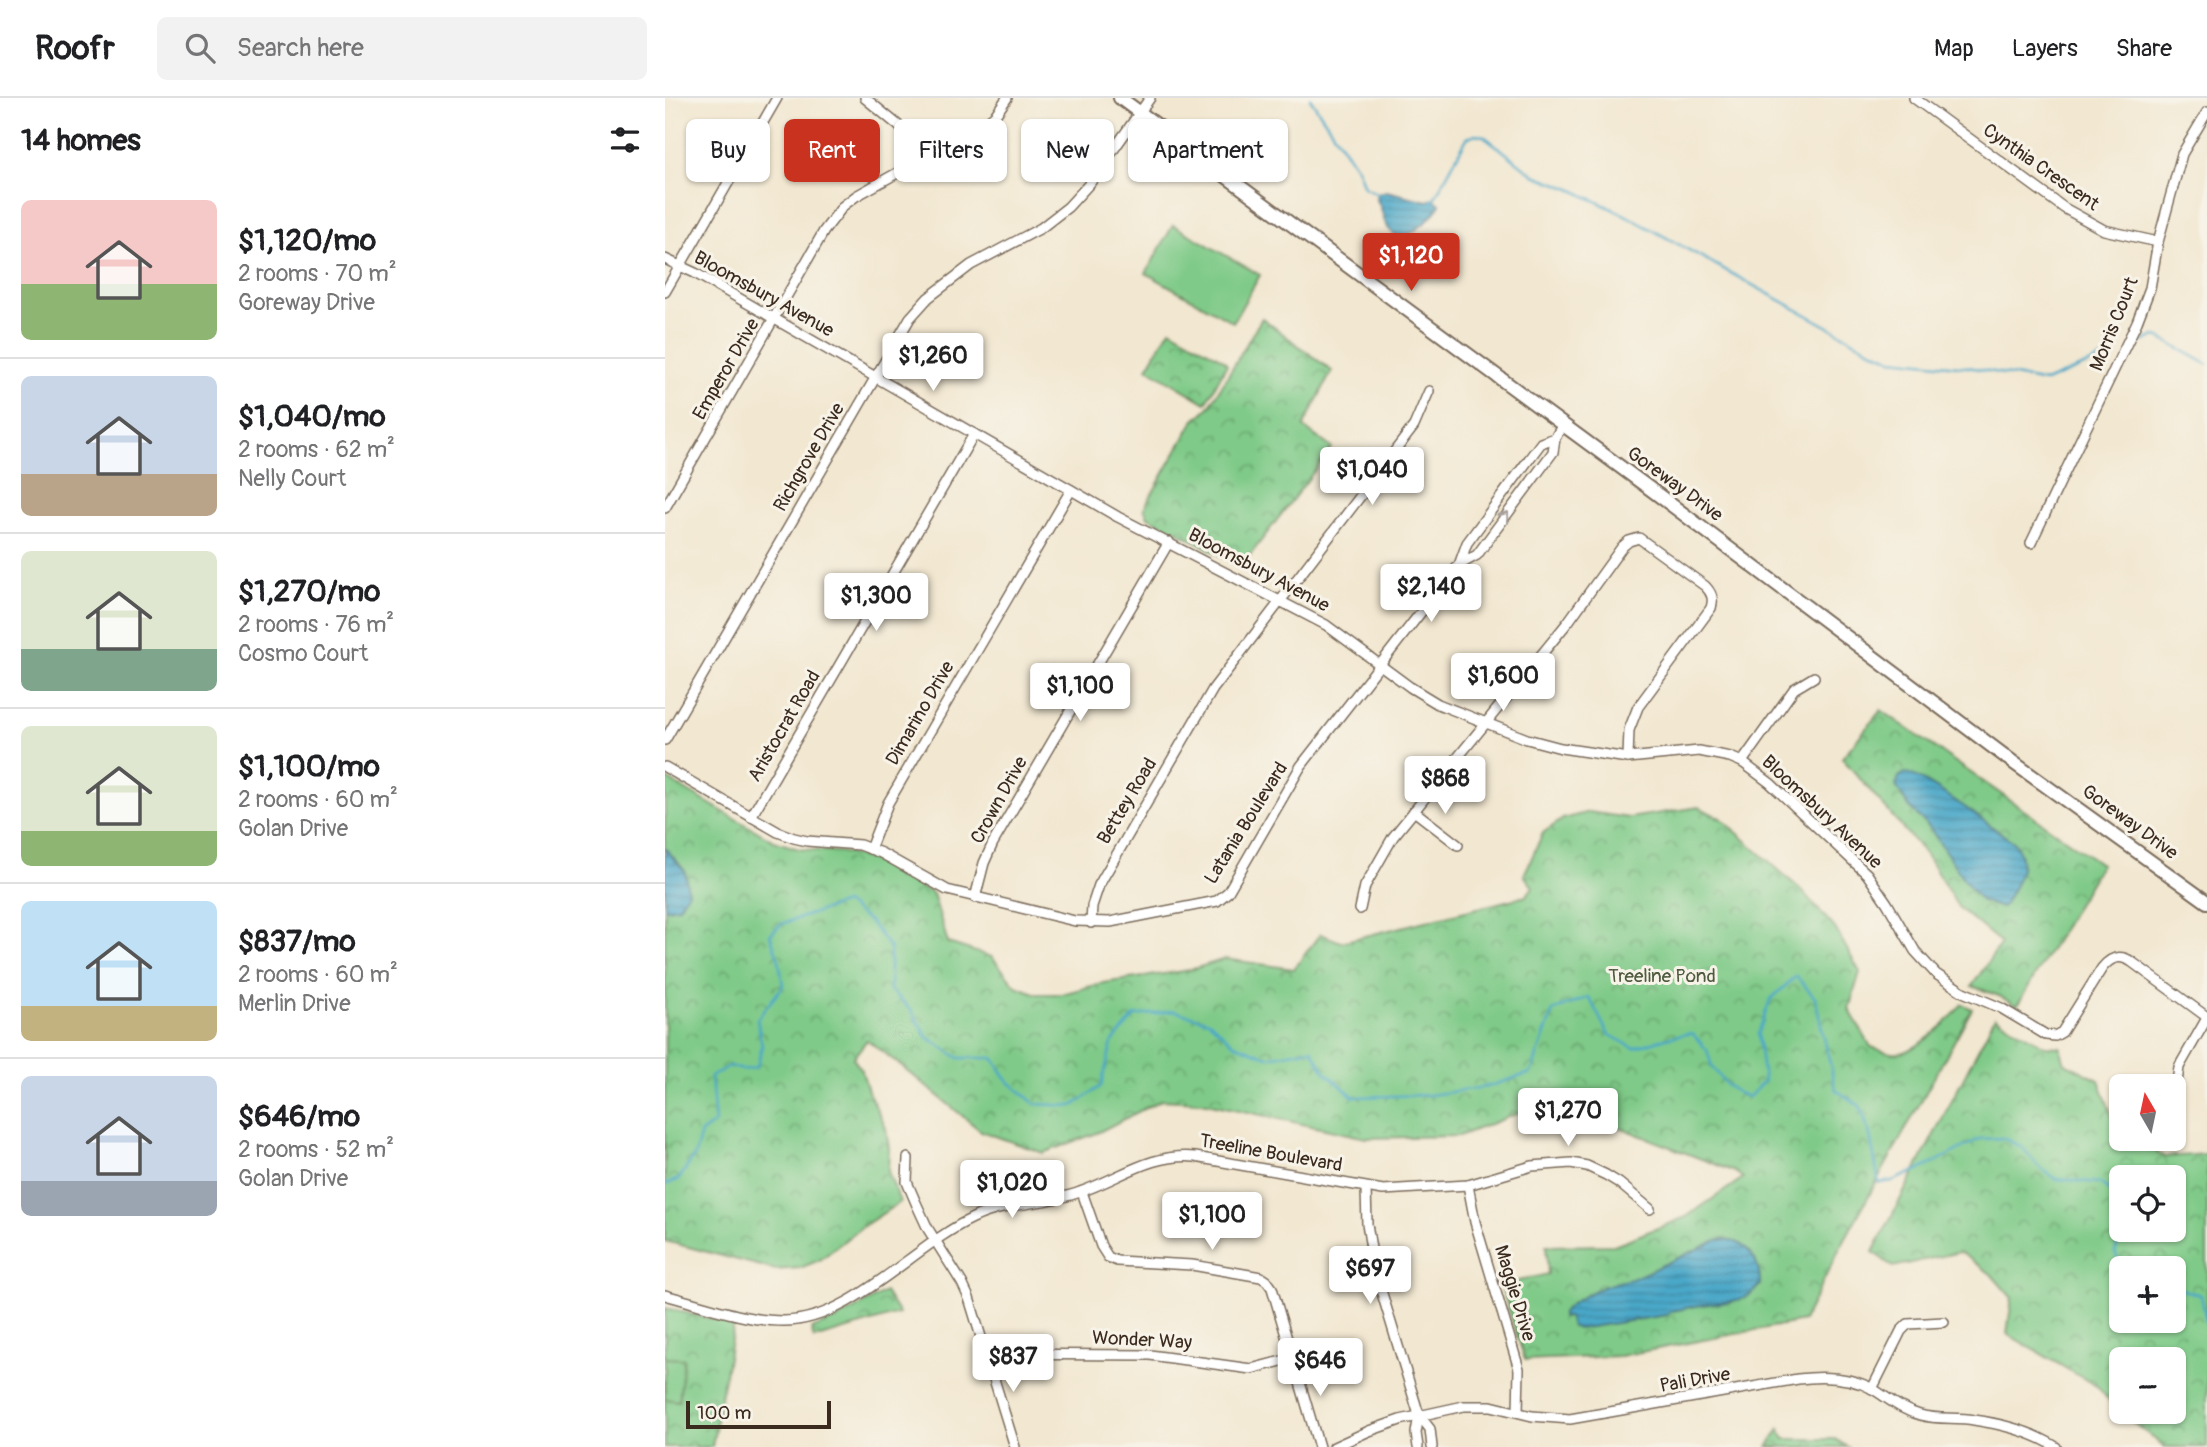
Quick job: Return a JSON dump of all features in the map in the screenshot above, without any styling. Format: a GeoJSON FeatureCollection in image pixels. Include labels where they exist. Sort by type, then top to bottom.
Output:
{"type":"FeatureCollection","features":[{"type":"Feature","properties":{"kind":"street"},"geometry":{"type":"LineString","coordinates":[[665,292],[777,98]]}},
{"type":"Feature","properties":{"kind":"street"},"geometry":{"type":"LineString","coordinates":[[865,98],[894,122]]}},
{"type":"Feature","properties":{"kind":"street","name":"Emperor Drive"},"geometry":{"type":"LineString","coordinates":[[990,119],[1007,98]]}},
{"type":"Feature","properties":{"kind":"street","name":"Goreway Drive"},"geometry":{"type":"LineString","coordinates":[[1120,98],[1653,491],[2014,763],[2207,902]]}},
{"type":"Feature","properties":{"kind":"street"},"geometry":{"type":"LineString","coordinates":[[1140,113],[1150,98]]}},
{"type":"Feature","properties":{"kind":"street","name":"Cynthia Crescent"},"geometry":{"type":"LineString","coordinates":[[1914,98],[2083,220],[2103,230],[2158,242]]}},
{"type":"Feature","properties":{"kind":"street","name":"Morris Court"},"geometry":{"type":"LineString","coordinates":[[2031,543],[2137,322],[2150,288],[2158,242],[2182,154],[2207,112]]}},
{"type":"Feature","properties":{"kind":"street","name":"Richgrove Drive"},"geometry":{"type":"LineString","coordinates":[[665,740],[910,318],[928,298],[971,265],[1041,228],[1068,207],[1090,183],[1140,113]]}},
{"type":"Feature","properties":{"kind":"street","name":"Emperor Drive"},"geometry":{"type":"LineString","coordinates":[[665,508],[824,232],[843,206],[894,175]]}},
{"type":"Feature","properties":{"kind":"street","name":"Bloomsbury Avenue"},"geometry":{"type":"LineString","coordinates":[[665,259],[775,319],[1118,517],[1326,625],[1431,700],[1485,723],[1552,746],[1628,758],[1699,751],[1742,762],[1770,783],[1867,874],[1924,962],[1943,978],[1975,998],[2000,1008],[2046,1035],[2055,1036],[2062,1032],[2109,960],[2118,956],[2126,958],[2207,1017]]}},
{"type":"Feature","properties":{"kind":"street","name":"Bettey Road"},"geometry":{"type":"LineString","coordinates":[[1091,923],[1096,891],[1213,689],[1414,426],[1429,391]]}},
{"type":"Feature","properties":{"kind":"street","name":"Latania Boulevard"},"geometry":{"type":"LineString","coordinates":[[1459,565],[1477,555],[1553,452],[1555,438],[1562,426]]}},
{"type":"Feature","properties":{"kind":"street","name":"Aristocrat Road"},"geometry":{"type":"LineString","coordinates":[[751,817],[974,434]]}},
{"type":"Feature","properties":{"kind":"street","name":"Latania Boulevard"},"geometry":{"type":"LineString","coordinates":[[665,767],[778,832],[794,838],[853,844],[870,849],[947,890],[975,898],[1091,923],[1110,922],[1217,901],[1225,895],[1301,766],[1459,565],[1467,543],[1541,443],[1555,438]]}},
{"type":"Feature","properties":{"kind":"street","name":"Dimarino Drive"},"geometry":{"type":"LineString","coordinates":[[870,849],[888,803],[1071,490]]}},
{"type":"Feature","properties":{"kind":"street"},"geometry":{"type":"LineString","coordinates":[[1360,909],[1365,886],[1393,836],[1568,622],[1622,547],[1639,538],[1705,586],[1710,591],[1713,602],[1639,707],[1629,730],[1628,758]]}},
{"type":"Feature","properties":{"kind":"street","name":"Crown Drive"},"geometry":{"type":"LineString","coordinates":[[975,898],[984,863],[993,843],[1169,542]]}},
{"type":"Feature","properties":{"kind":"street"},"geometry":{"type":"LineString","coordinates":[[1742,762],[1794,689],[1814,677]]}},
{"type":"Feature","properties":{"kind":"street"},"geometry":{"type":"LineString","coordinates":[[1414,811],[1458,845]]}},
{"type":"Feature","properties":{"kind":"street"},"geometry":{"type":"LineString","coordinates":[[2178,1074],[2179,1067],[2207,1017]]}},
{"type":"Feature","properties":{"kind":"street","name":"Treeline Boulevard"},"geometry":{"type":"LineString","coordinates":[[665,1295],[759,1319],[790,1321],[805,1318],[825,1312],[879,1282],[960,1225],[992,1210],[1082,1192],[1147,1162],[1181,1156],[1383,1190],[1468,1185],[1532,1166],[1571,1163],[1606,1175],[1650,1209]]}},
{"type":"Feature","properties":{"kind":"street"},"geometry":{"type":"LineString","coordinates":[[908,1158],[907,1182],[935,1241],[966,1290],[1014,1447]]}},
{"type":"Feature","properties":{"kind":"street","name":"Maggie Drive"},"geometry":{"type":"LineString","coordinates":[[1468,1185],[1477,1229],[1519,1369],[1518,1412]]}},
{"type":"Feature","properties":{"kind":"street"},"geometry":{"type":"LineString","coordinates":[[1366,1189],[1367,1224],[1374,1267],[1419,1416],[1430,1429],[1432,1447]]}},
{"type":"Feature","properties":{"kind":"street"},"geometry":{"type":"LineString","coordinates":[[1082,1192],[1104,1253],[1112,1260],[1203,1266],[1251,1275],[1267,1281],[1272,1288],[1319,1447]]}},
{"type":"Feature","properties":{"kind":"street"},"geometry":{"type":"LineString","coordinates":[[1872,1389],[1901,1331],[1908,1324],[1944,1322]]}},
{"type":"Feature","properties":{"kind":"street","name":"Wonder Way"},"geometry":{"type":"LineString","coordinates":[[987,1354],[1150,1355],[1179,1357],[1245,1369],[1293,1357]]}},
{"type":"Feature","properties":{"kind":"street","name":"Pali Drive"},"geometry":{"type":"LineString","coordinates":[[1334,1447],[1381,1426],[1475,1406],[1491,1406],[1555,1419],[1586,1418],[1811,1377],[1833,1378],[1872,1389],[1895,1405],[1918,1415],[1997,1424],[2056,1447]]}},
{"type":"Feature","properties":{"kind":"street"},"geometry":{"type":"LineString","coordinates":[[1418,1447],[1416,1433],[1419,1416]]}},
{"type":"Feature","properties":{"kind":"green space"},"geometry":{"type":"Polygon","coordinates":[[[1173,225],[1260,275],[1233,322],[1146,273],[1173,225]]]}},
{"type":"Feature","properties":{"kind":"green space"},"geometry":{"type":"Polygon","coordinates":[[[1262,318],[1332,371],[1303,427],[1332,448],[1241,567],[1148,517],[1144,508],[1193,422],[1209,407],[1262,318]]]}},
{"type":"Feature","properties":{"kind":"green space"},"geometry":{"type":"Polygon","coordinates":[[[1170,329],[1227,364],[1206,403],[1147,368],[1170,329]]]}},
{"type":"Feature","properties":{"kind":"green space"},"geometry":{"type":"Polygon","coordinates":[[[1881,710],[2101,864],[2017,1006],[1972,986],[2001,943],[1959,908],[1926,855],[1842,758],[1881,710]]]}},
{"type":"Feature","properties":{"kind":"green space","name":"Treeline Pond"},"geometry":{"type":"Polygon","coordinates":[[[665,778],[774,841],[799,849],[841,852],[870,859],[933,894],[948,943],[992,957],[1016,986],[1037,994],[1062,994],[1103,983],[1190,970],[1225,959],[1294,969],[1320,934],[1341,942],[1526,896],[1533,887],[1524,875],[1543,833],[1563,819],[1589,812],[1629,818],[1699,807],[1722,819],[1802,891],[1835,928],[1860,972],[1849,1009],[1871,1047],[1893,1053],[1908,1050],[1934,1033],[1962,1004],[1972,1009],[1840,1248],[1803,1321],[1620,1356],[1525,1360],[1501,1285],[1548,1274],[1546,1246],[1614,1245],[1686,1217],[1743,1178],[1735,1172],[1551,1101],[1459,1136],[1366,1138],[1202,1102],[1161,1100],[1097,1133],[1043,1153],[981,1131],[867,1040],[853,1058],[862,1071],[868,1091],[886,1128],[888,1171],[900,1202],[859,1229],[820,1260],[800,1268],[776,1270],[665,1241],[665,778]]]}},
{"type":"Feature","properties":{"kind":"green space"},"geometry":{"type":"Polygon","coordinates":[[[1995,1017],[2045,1046],[2060,1047],[2065,1063],[2099,1080],[2109,1107],[2109,1152],[2157,1152],[2164,1157],[2207,1154],[2207,1447],[2165,1447],[2135,1424],[2186,1424],[2186,1347],[2109,1347],[2109,1401],[2098,1387],[2007,1334],[2012,1298],[1991,1274],[1960,1252],[1893,1267],[1873,1252],[1995,1017]]]}},
{"type":"Feature","properties":{"kind":"green space"},"geometry":{"type":"Polygon","coordinates":[[[885,1292],[899,1314],[814,1339],[811,1329],[837,1319],[885,1292]]]}},
{"type":"Feature","properties":{"kind":"green space"},"geometry":{"type":"Polygon","coordinates":[[[665,1308],[734,1324],[712,1447],[665,1447],[665,1308]]]}},
{"type":"Feature","properties":{"kind":"green space"},"geometry":{"type":"Polygon","coordinates":[[[665,1358],[684,1359],[679,1401],[665,1399],[665,1358]]]}},
{"type":"Feature","properties":{"kind":"green space"},"geometry":{"type":"Polygon","coordinates":[[[1779,1429],[1785,1439],[1835,1439],[1848,1447],[1768,1447],[1779,1429]]]}},
{"type":"Feature","properties":{"kind":"water"},"geometry":{"type":"Polygon","coordinates":[[[1386,191],[1427,201],[1434,199],[1440,204],[1424,224],[1403,238],[1387,227],[1376,198],[1378,194],[1386,191]]]}},
{"type":"Feature","properties":{"kind":"water"},"geometry":{"type":"Polygon","coordinates":[[[1905,773],[1943,792],[2015,843],[2021,859],[2020,874],[2001,908],[1981,901],[1929,827],[1909,807],[1896,786],[1899,777],[1905,773]]]}},
{"type":"Feature","properties":{"kind":"water"},"geometry":{"type":"Polygon","coordinates":[[[665,848],[685,871],[688,892],[679,907],[665,909],[665,848]]]}},
{"type":"Feature","properties":{"kind":"water"},"geometry":{"type":"Polygon","coordinates":[[[1725,1239],[1741,1244],[1756,1261],[1760,1285],[1743,1299],[1700,1305],[1672,1311],[1667,1315],[1578,1329],[1571,1326],[1568,1317],[1562,1317],[1562,1312],[1569,1306],[1594,1291],[1632,1279],[1717,1240],[1725,1239]]]}},
{"type":"Feature","properties":{"kind":"waterway"},"geometry":{"type":"LineString","coordinates":[[1310,98],[1358,170],[1364,187],[1380,195]]}},
{"type":"Feature","properties":{"kind":"waterway"},"geometry":{"type":"LineString","coordinates":[[1432,200],[1467,138],[1475,134],[1484,136],[1534,175],[1571,189],[1627,216],[1867,348],[1892,359],[1968,367],[2045,382],[2113,354]]}},
{"type":"Feature","properties":{"kind":"waterway"},"geometry":{"type":"LineString","coordinates":[[2139,343],[2156,336],[2207,364]]}},
{"type":"Feature","properties":{"kind":"waterway"},"geometry":{"type":"LineString","coordinates":[[665,1185],[679,1179],[695,1155],[701,1133],[715,1123],[711,1077],[729,1066],[743,1070],[757,1067],[762,1046],[757,1019],[783,986],[779,960],[770,935],[781,924],[845,903],[870,922],[890,948],[890,990],[911,1010],[927,1037],[959,1058],[993,1058],[1009,1082],[1035,1104],[1073,1106],[1101,1086],[1112,1043],[1135,1016],[1174,1011],[1209,1021],[1234,1044],[1268,1057],[1312,1049],[1325,1072],[1354,1097],[1430,1095],[1486,1087],[1531,1073],[1553,1011],[1589,997],[1608,1034],[1634,1048],[1692,1033],[1707,1050],[1712,1067],[1727,1085],[1749,1097],[1764,1081],[1758,1034],[1770,1000],[1796,976],[1815,998],[1836,1090],[1860,1106],[1869,1131],[1879,1183],[1892,1181],[1928,1166],[1979,1139],[2003,1138],[2022,1147],[2039,1167],[2056,1179],[2100,1183],[2109,1190]]}},
{"type":"Feature","properties":{"kind":"waterway"},"geometry":{"type":"LineString","coordinates":[[2117,1256],[2115,1252],[2119,1242]]}},
{"type":"Feature","properties":{"kind":"waterway"},"geometry":{"type":"LineString","coordinates":[[2186,1291],[2201,1295],[2207,1326]]}}]}
